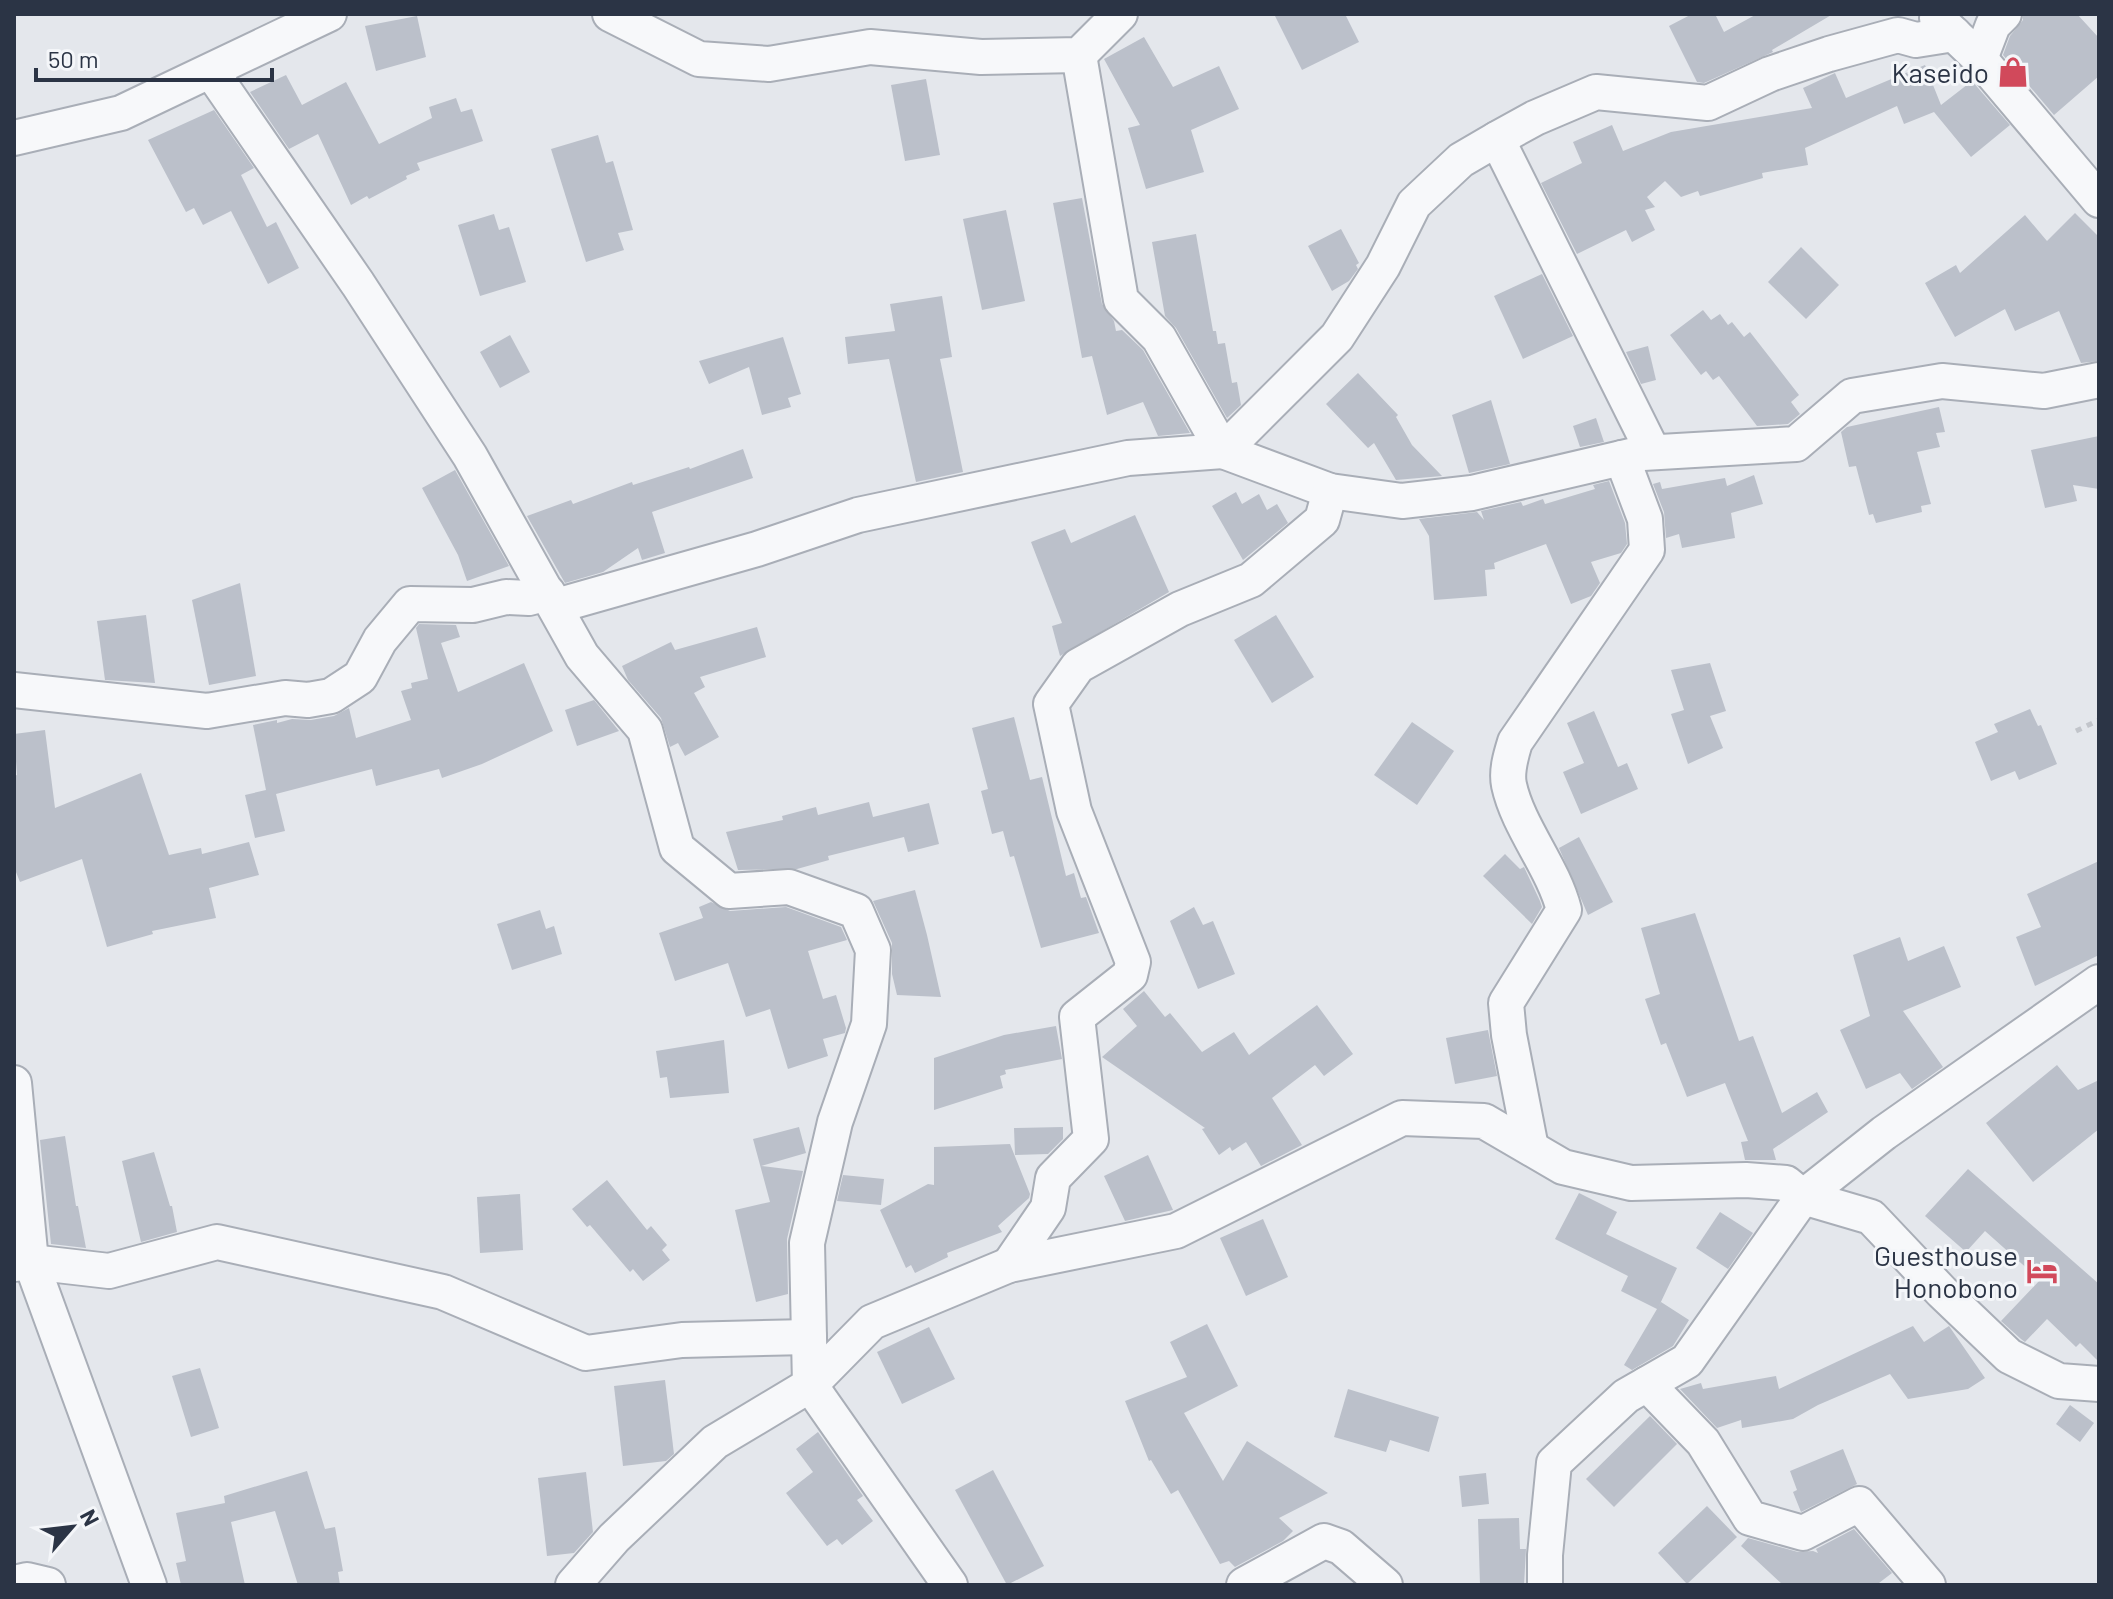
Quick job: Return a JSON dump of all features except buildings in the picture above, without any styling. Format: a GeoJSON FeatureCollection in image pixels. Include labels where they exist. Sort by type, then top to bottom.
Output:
{"type":"FeatureCollection","features":[{"type":"Feature","properties":{"kind":"street"},"geometry":{"type":"LineString","coordinates":[[14,138],[121,113],[329,14]]}},
{"type":"Feature","properties":{"kind":"street"},"geometry":{"type":"LineString","coordinates":[[610,14],[699,59],[769,64],[870,47],[981,57],[1079,55],[1120,14]]}},
{"type":"Feature","properties":{"kind":"street"},"geometry":{"type":"LineString","coordinates":[[1980,59],[1993,25],[2004,14]]}},
{"type":"Feature","properties":{"kind":"street"},"geometry":{"type":"LineString","coordinates":[[1223,451],[1337,337],[1383,266],[1414,204],[1461,160],[1535,118],[1596,92],[1708,103],[1770,74],[1829,54],[1898,35],[1916,40],[1944,24],[1980,59],[2095,190]]}},
{"type":"Feature","properties":{"kind":"street"},"geometry":{"type":"LineString","coordinates":[[1079,55],[1121,300],[1159,338],[1223,451]]}},
{"type":"Feature","properties":{"kind":"street"},"geometry":{"type":"LineString","coordinates":[[211,71],[358,284],[461,443],[582,656],[645,730],[677,848],[729,891],[789,887],[856,911],[873,950],[869,1024],[835,1122],[807,1243],[810,1385],[950,1585]]}},
{"type":"Feature","properties":{"kind":"street"},"geometry":{"type":"LineString","coordinates":[[1497,139],[1638,455],[1647,550],[1515,742],[1509,764],[1508,784],[1564,910],[1506,1003],[1509,1035],[1531,1148]]}},
{"type":"Feature","properties":{"kind":"street"},"geometry":{"type":"LineString","coordinates":[[14,690],[207,711],[285,698],[308,700],[331,696],[360,677],[380,640],[410,604],[473,605],[506,597],[552,600],[757,549],[858,515],[1128,458],[1223,451],[1330,491],[1402,501],[1458,495],[1638,455],[1796,444],[1852,396],[1942,381],[2044,391],[2099,380]]}},
{"type":"Feature","properties":{"kind":"street"},"geometry":{"type":"LineString","coordinates":[[1009,1265],[1048,1208],[1053,1178],[1091,1139],[1077,1017],[1130,975],[1133,962],[1074,811],[1051,704],[1078,666],[1180,609],[1251,580],[1322,520],[1330,491]]}},
{"type":"Feature","properties":{"kind":"street"},"geometry":{"type":"LineString","coordinates":[[1545,1585],[1554,1463],[1626,1396],[1687,1361],[1803,1197],[1884,1133],[2099,982]]}},
{"type":"Feature","properties":{"kind":"street"},"geometry":{"type":"LineString","coordinates":[[14,1083],[22,1263],[149,1585]]}},
{"type":"Feature","properties":{"kind":"street"},"geometry":{"type":"LineString","coordinates":[[573,1585],[614,1538],[715,1442],[810,1385],[872,1322],[1009,1265],[1176,1231],[1402,1118],[1484,1121],[1563,1167],[1631,1183],[1746,1180],[1786,1183],[1803,1197],[1871,1217],[1942,1292],[2009,1356],[2059,1381],[2099,1384]]}},
{"type":"Feature","properties":{"kind":"street"},"geometry":{"type":"LineString","coordinates":[[22,1263],[109,1271],[217,1242],[443,1292],[586,1353],[682,1340],[809,1337]]}},
{"type":"Feature","properties":{"kind":"street"},"geometry":{"type":"LineString","coordinates":[[1647,1384],[1703,1442],[1750,1518],[1803,1533],[1859,1504],[1928,1585]]}},
{"type":"Feature","properties":{"kind":"street"},"geometry":{"type":"LineString","coordinates":[[1244,1585],[1324,1541],[1341,1547],[1385,1585]]}},
{"type":"Feature","properties":{"kind":"path"},"geometry":{"type":"LineString","coordinates":[[2076,731],[2099,720]]}},
{"type":"Feature","properties":{"kind":"place","name":"Kaseido"},"geometry":{"type":"Point","coordinates":[2013,72]}},
{"type":"Feature","properties":{"kind":"place","name":"Guesthouse Honobono"},"geometry":{"type":"Point","coordinates":[2042,1271]}}]}
